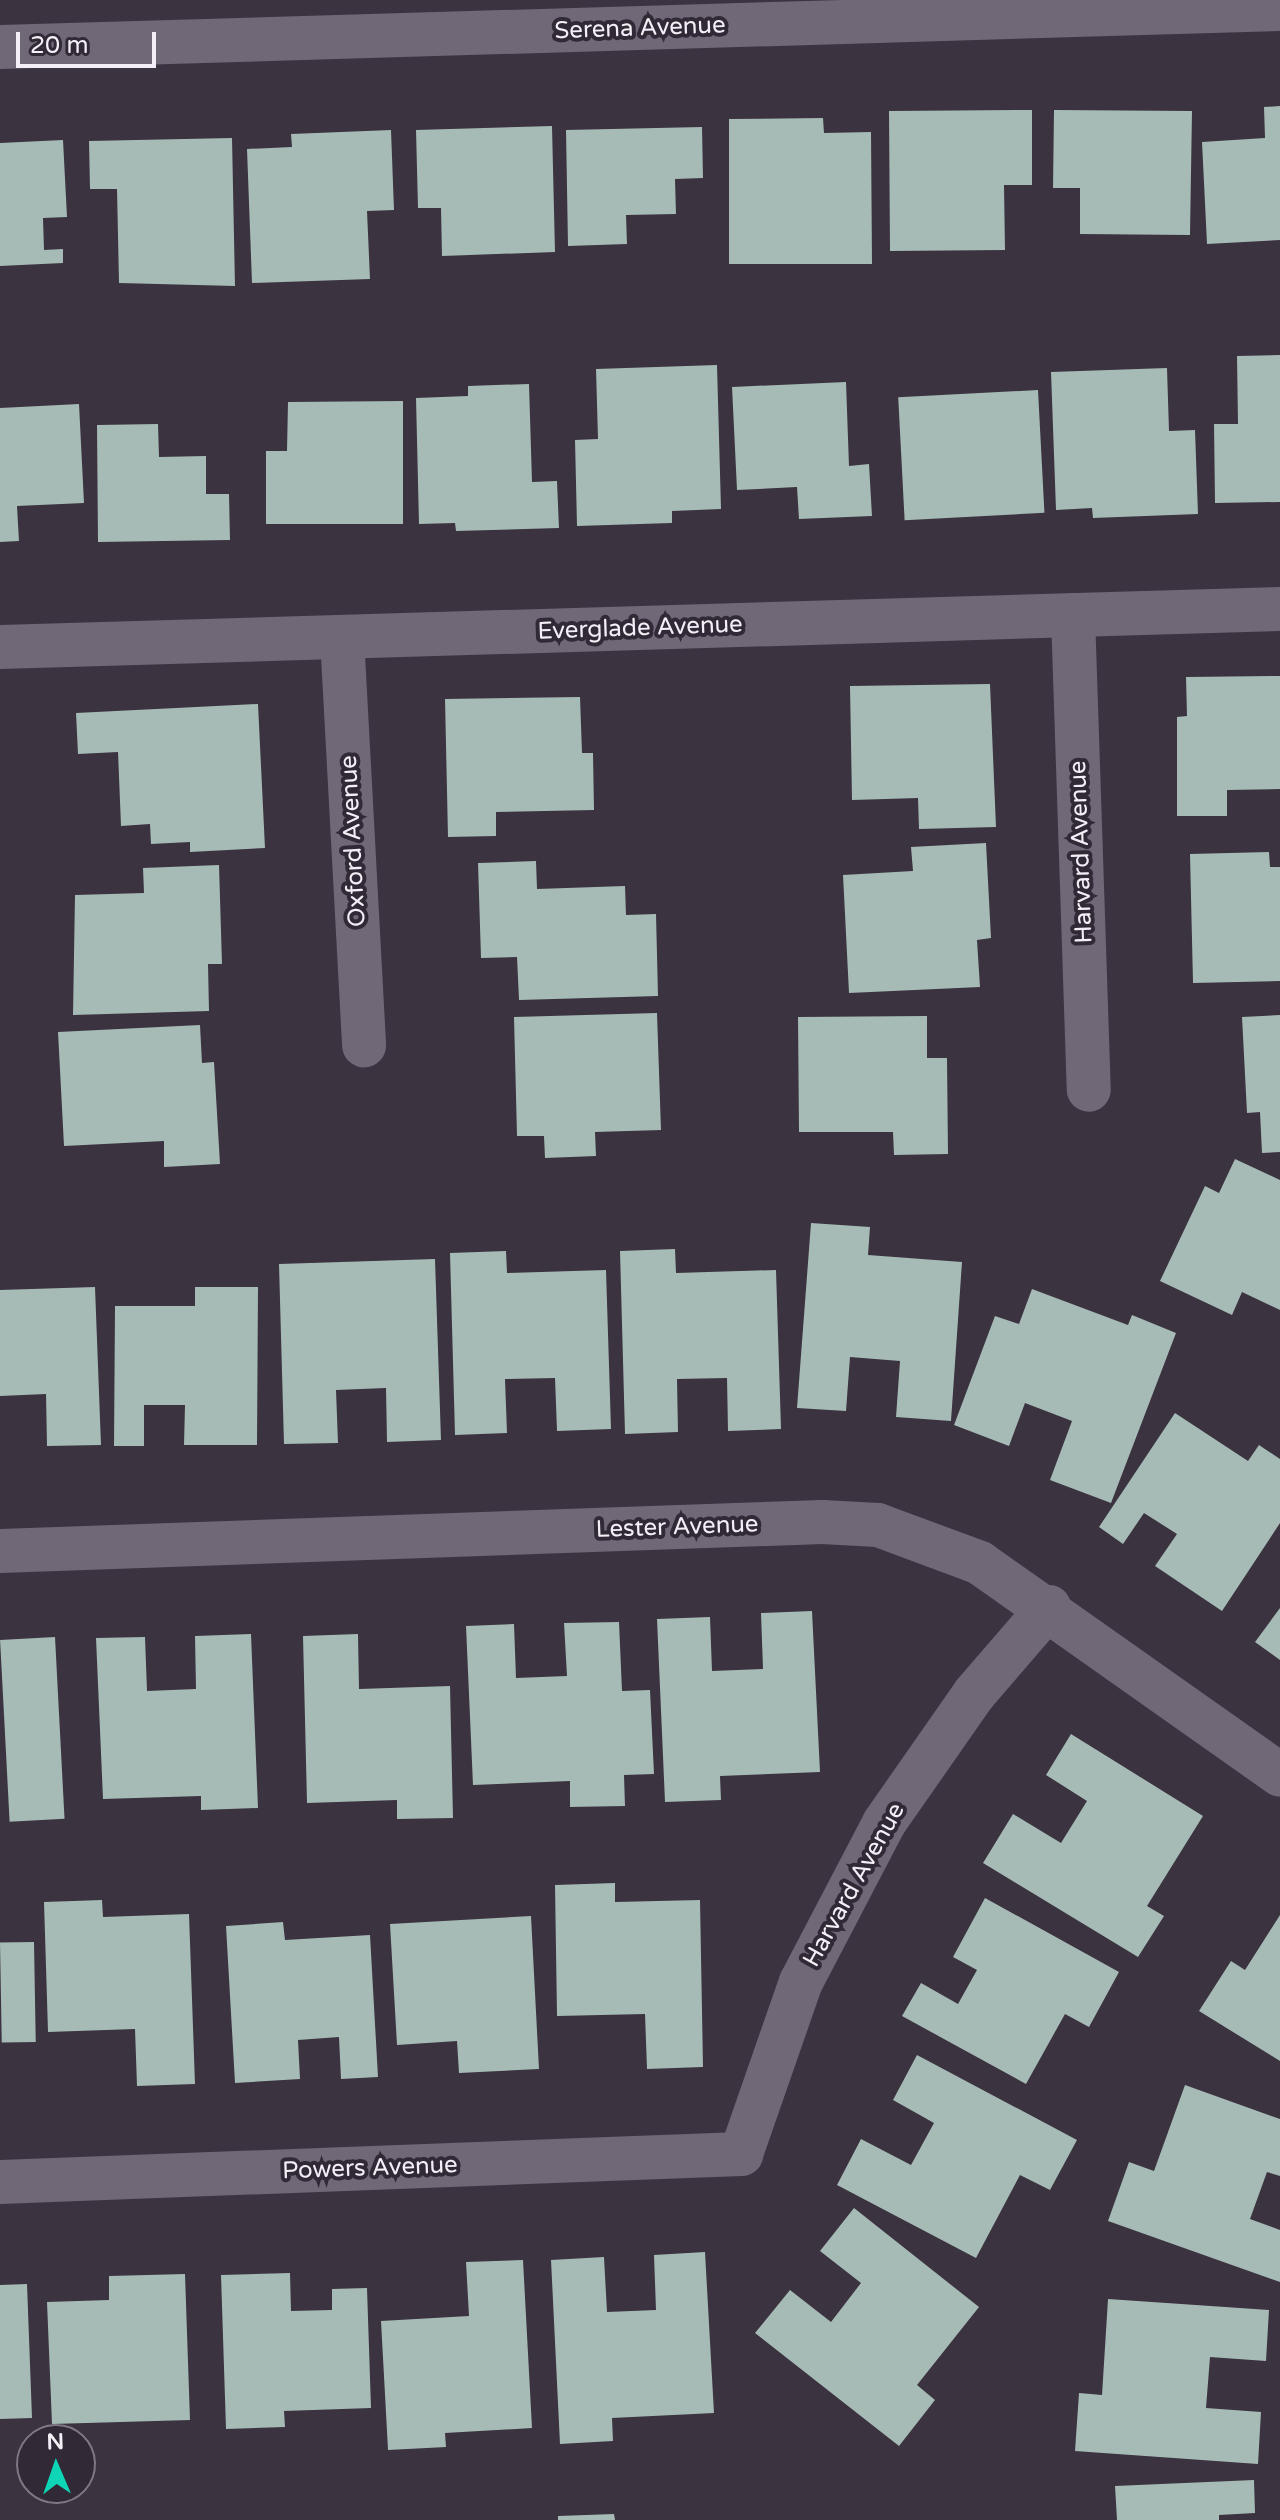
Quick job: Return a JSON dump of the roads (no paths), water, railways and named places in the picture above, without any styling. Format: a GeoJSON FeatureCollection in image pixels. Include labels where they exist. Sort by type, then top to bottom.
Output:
{"type":"FeatureCollection","features":[{"type":"Feature","properties":{"kind":"street","name":"Serena Avenue"},"geometry":{"type":"LineString","coordinates":[[0,47],[1280,9]]}},
{"type":"Feature","properties":{"kind":"street","name":"Everglade Avenue"},"geometry":{"type":"LineString","coordinates":[[0,647],[1280,609]]}},
{"type":"Feature","properties":{"kind":"street","name":"Harvard Avenue"},"geometry":{"type":"LineString","coordinates":[[1073,615],[1089,1090]]}},
{"type":"Feature","properties":{"kind":"street","name":"Oxford Avenue"},"geometry":{"type":"LineString","coordinates":[[342,637],[364,1045]]}},
{"type":"Feature","properties":{"kind":"street","name":"Lester Avenue"},"geometry":{"type":"LineString","coordinates":[[0,1551],[822,1522],[878,1525],[930,1540],[980,1563],[1049,1607],[1280,1775]]}},
{"type":"Feature","properties":{"kind":"street","name":"Harvard Avenue"},"geometry":{"type":"LineString","coordinates":[[741,2154],[801,1982],[884,1823],[974,1694],[1049,1607]]}},
{"type":"Feature","properties":{"kind":"street","name":"Powers Avenue"},"geometry":{"type":"LineString","coordinates":[[0,2182],[741,2154]]}}]}
